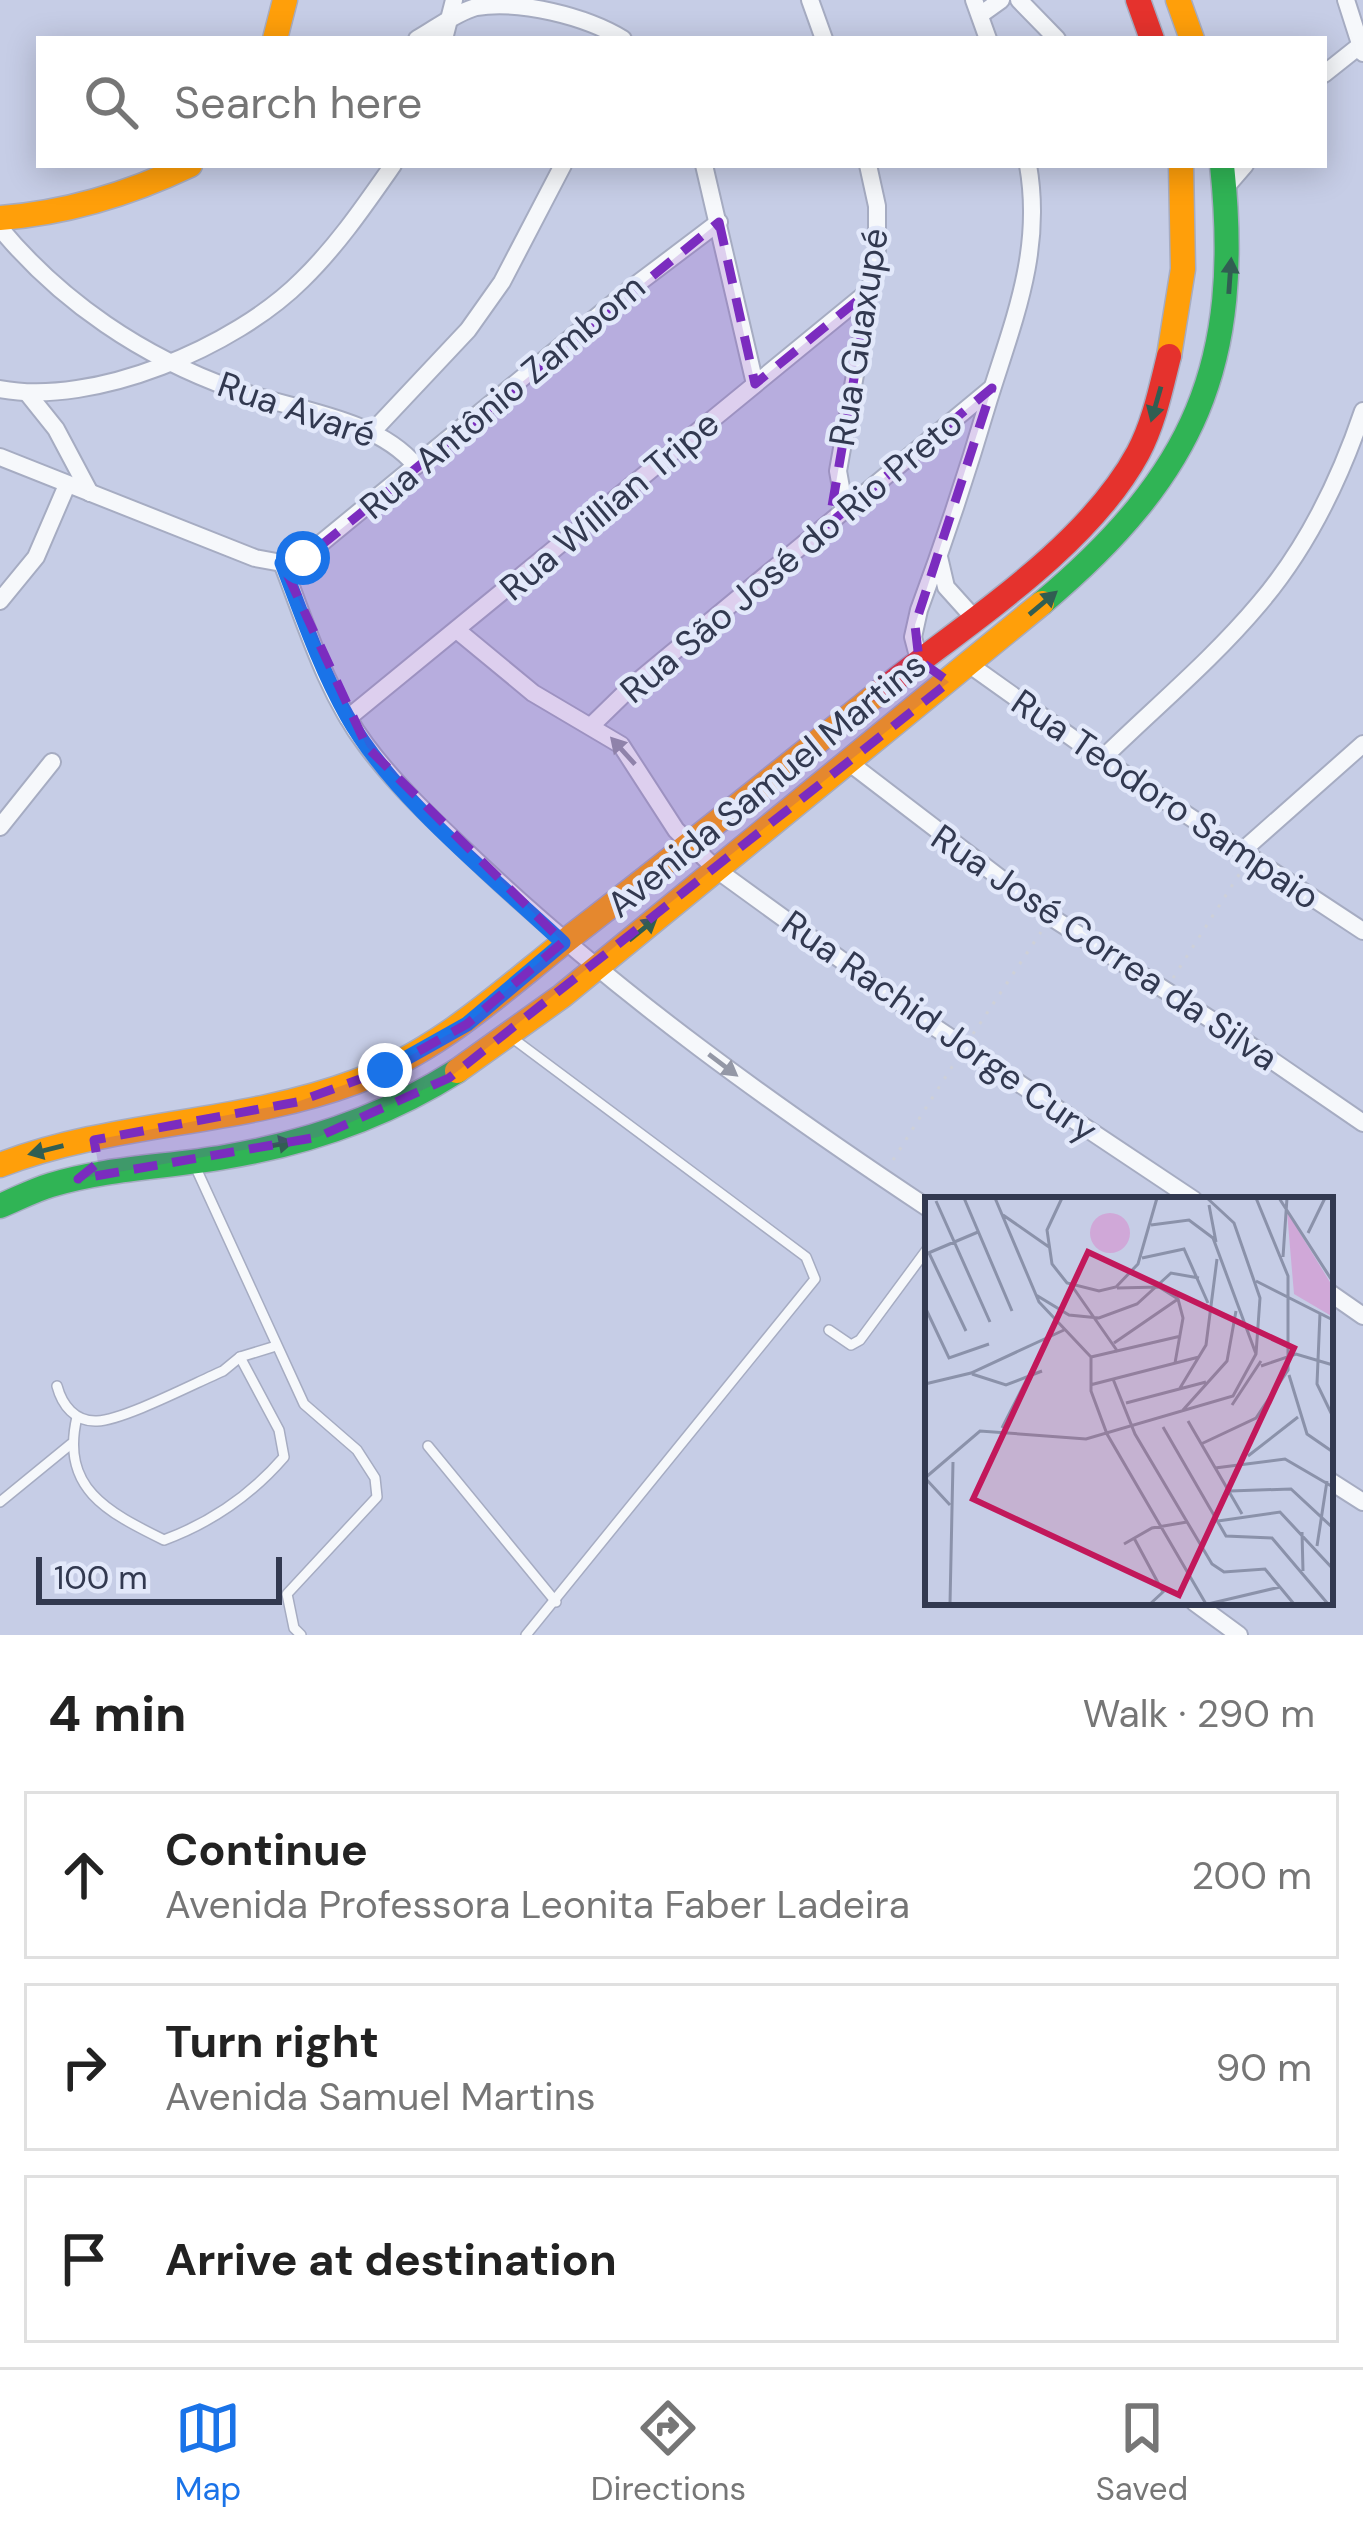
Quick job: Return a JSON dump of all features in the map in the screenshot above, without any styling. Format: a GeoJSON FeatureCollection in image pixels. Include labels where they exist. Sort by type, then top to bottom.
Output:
{"type":"FeatureCollection","features":[{"type":"Feature","properties":{"kind":"main road"},"geometry":{"type":"LineString","coordinates":[[275,36],[285,0]]}},
{"type":"Feature","properties":{"kind":"main road"},"geometry":{"type":"LineString","coordinates":[[1138,0],[1151,36]]}},
{"type":"Feature","properties":{"kind":"main road"},"geometry":{"type":"LineString","coordinates":[[1178,0],[1191,36]]}},
{"type":"Feature","properties":{"kind":"main road"},"geometry":{"type":"LineString","coordinates":[[0,218],[33,217],[116,199],[183,168]]}},
{"type":"Feature","properties":{"kind":"main road"},"geometry":{"type":"LineString","coordinates":[[1181,170],[1224,176]]}},
{"type":"Feature","properties":{"kind":"main road","name":"Avenida Samuel Martins"},"geometry":{"type":"LineString","coordinates":[[0,1165],[46,1149],[296,1102],[385,1070],[467,1024],[973,617],[1102,501],[1144,441],[1180,311],[1186,222],[1181,170]]}},
{"type":"Feature","properties":{"kind":"main road","name":"Avenida Samuel Martins"},"geometry":{"type":"LineString","coordinates":[[0,1206],[78,1179],[318,1137],[365,1120],[449,1078],[511,1037],[995,644],[1128,527],[1176,459],[1207,387],[1227,320],[1232,264],[1224,176]]}},
{"type":"Feature","properties":{"kind":"main road"},"geometry":{"type":"LineString","coordinates":[[973,617],[995,644]]}},
{"type":"Feature","properties":{"kind":"main road"},"geometry":{"type":"LineString","coordinates":[[919,660],[949,682]]}},
{"type":"Feature","properties":{"kind":"main road"},"geometry":{"type":"LineString","coordinates":[[78,1179],[97,1158],[94,1140]]}},
{"type":"Feature","properties":{"kind":"street"},"geometry":{"type":"LineString","coordinates":[[446,30],[454,0]]}},
{"type":"Feature","properties":{"kind":"street"},"geometry":{"type":"LineString","coordinates":[[810,0],[823,36]]}},
{"type":"Feature","properties":{"kind":"street"},"geometry":{"type":"LineString","coordinates":[[977,8],[1001,0]]}},
{"type":"Feature","properties":{"kind":"street"},"geometry":{"type":"LineString","coordinates":[[1019,0],[1054,36]]}},
{"type":"Feature","properties":{"kind":"street"},"geometry":{"type":"LineString","coordinates":[[1327,72],[1362,47],[1346,0]]}},
{"type":"Feature","properties":{"kind":"street"},"geometry":{"type":"LineString","coordinates":[[446,30],[476,7],[513,5],[564,15],[612,36]]}},
{"type":"Feature","properties":{"kind":"street","name":"Rua Avaré"},"geometry":{"type":"LineString","coordinates":[[0,389],[28,394],[107,383],[170,362],[229,333],[298,285],[391,168]]}},
{"type":"Feature","properties":{"kind":"street"},"geometry":{"type":"LineString","coordinates":[[373,431],[502,282],[561,168]]}},
{"type":"Feature","properties":{"kind":"street"},"geometry":{"type":"LineString","coordinates":[[705,168],[755,384]]}},
{"type":"Feature","properties":{"kind":"street","name":"Rua Guaxupé"},"geometry":{"type":"LineString","coordinates":[[845,510],[838,472],[877,250],[877,206],[869,168]]}},
{"type":"Feature","properties":{"kind":"street"},"geometry":{"type":"LineString","coordinates":[[919,660],[915,625],[1023,294],[1033,244],[1028,168]]}},
{"type":"Feature","properties":{"kind":"street","name":"Rua Antônio Zambom"},"geometry":{"type":"LineString","coordinates":[[282,563],[303,558],[324,543],[633,286],[719,222]]}},
{"type":"Feature","properties":{"kind":"street"},"geometry":{"type":"LineString","coordinates":[[0,229],[52,282],[127,341],[170,362]]}},
{"type":"Feature","properties":{"kind":"street","name":"Rua Willian Tripe"},"geometry":{"type":"LineString","coordinates":[[348,718],[869,291]]}},
{"type":"Feature","properties":{"kind":"street","name":"Rua Avaré"},"geometry":{"type":"LineString","coordinates":[[170,362],[230,388],[373,431],[401,448],[416,466]]}},
{"type":"Feature","properties":{"kind":"street","name":"Rua São José do Rio Preto"},"geometry":{"type":"LineString","coordinates":[[592,725],[631,687],[992,388]]}},
{"type":"Feature","properties":{"kind":"street"},"geometry":{"type":"LineString","coordinates":[[56,429],[57,392]]}},
{"type":"Feature","properties":{"kind":"street"},"geometry":{"type":"LineString","coordinates":[[28,394],[56,429],[90,493]]}},
{"type":"Feature","properties":{"kind":"street"},"geometry":{"type":"LineString","coordinates":[[1102,759],[1238,628],[1274,586],[1336,480],[1363,411]]}},
{"type":"Feature","properties":{"kind":"street"},"geometry":{"type":"LineString","coordinates":[[0,457],[228,548],[282,563],[348,718],[367,747],[431,818],[563,943],[792,1117],[925,1206]]}},
{"type":"Feature","properties":{"kind":"street"},"geometry":{"type":"LineString","coordinates":[[0,601],[36,557],[67,485]]}},
{"type":"Feature","properties":{"kind":"street"},"geometry":{"type":"LineString","coordinates":[[939,556],[946,587],[973,617]]}},
{"type":"Feature","properties":{"kind":"street","name":"Rua Rachid Jorge Cury"},"geometry":{"type":"LineString","coordinates":[[458,631],[533,693],[592,725],[629,754],[664,814],[717,870],[964,1048],[1189,1197]]}},
{"type":"Feature","properties":{"kind":"street","name":"Rua Teodoro Sampaio"},"geometry":{"type":"LineString","coordinates":[[970,665],[1102,759],[1363,931]]}},
{"type":"Feature","properties":{"kind":"street"},"geometry":{"type":"LineString","coordinates":[[1245,855],[1361,744]]}},
{"type":"Feature","properties":{"kind":"street"},"geometry":{"type":"LineString","coordinates":[[0,827],[52,762]]}},
{"type":"Feature","properties":{"kind":"street","name":"Rua José Correa da Silva"},"geometry":{"type":"LineString","coordinates":[[851,764],[1051,917],[1363,1124]]}},
{"type":"Feature","properties":{"kind":"street"},"geometry":{"type":"LineString","coordinates":[[1333,1295],[1363,1316]]}},
{"type":"Feature","properties":{"kind":"street"},"geometry":{"type":"LineString","coordinates":[[1333,1482],[1363,1502]]}},
{"type":"Feature","properties":{"kind":"street"},"geometry":{"type":"LineString","coordinates":[[1198,1605],[1238,1635]]}},
{"type":"Feature","properties":{"kind":"lane"},"geometry":{"type":"LineString","coordinates":[[511,1037],[806,1257],[815,1279],[526,1635]]}},
{"type":"Feature","properties":{"kind":"lane"},"geometry":{"type":"LineString","coordinates":[[193,1161],[304,1404],[357,1450],[375,1478],[376,1497],[287,1594],[294,1628],[301,1635]]}},
{"type":"Feature","properties":{"kind":"lane"},"geometry":{"type":"LineString","coordinates":[[829,1330],[851,1345],[860,1340],[925,1252]]}},
{"type":"Feature","properties":{"kind":"lane"},"geometry":{"type":"LineString","coordinates":[[57,1386],[60,1398],[77,1417],[102,1421],[276,1346]]}},
{"type":"Feature","properties":{"kind":"lane"},"geometry":{"type":"LineString","coordinates":[[77,1417],[70,1444],[77,1477],[116,1517],[164,1540],[198,1528],[266,1477],[284,1457],[279,1430],[240,1358]]}},
{"type":"Feature","properties":{"kind":"lane"},"geometry":{"type":"LineString","coordinates":[[0,1502],[70,1444]]}},
{"type":"Feature","properties":{"kind":"lane"},"geometry":{"type":"LineString","coordinates":[[428,1446],[556,1602]]}},
{"type":"Feature","properties":{"kind":"path"},"geometry":{"type":"LineString","coordinates":[[1165,990],[1245,855]]}},
{"type":"Feature","properties":{"kind":"path"},"geometry":{"type":"LineString","coordinates":[[882,1177],[1051,917]]}},
{"type":"Feature","properties":{"kind":"highlighted area"},"geometry":{"type":"Polygon","coordinates":[[[719,222],[755,384],[869,291],[829,524],[992,388],[915,625],[919,660],[949,682],[449,1078],[318,1137],[78,1179],[98,1163],[94,1140],[297,1102],[385,1070],[467,1024],[563,942],[367,747],[282,563],[324,543],[719,222]]]}},
{"type":"Feature","properties":{"kind":"traffic: fast"},"geometry":{"type":"LineString","coordinates":[[1042,603],[1138,508],[1172,460],[1197,411],[1215,357],[1224,300],[1227,236],[1222,168]]}},
{"type":"Feature","properties":{"kind":"traffic: fast"},"geometry":{"type":"LineString","coordinates":[[0,1206],[72,1179],[225,1157],[316,1136],[374,1114],[457,1071]]}},
{"type":"Feature","properties":{"kind":"traffic: slow"},"geometry":{"type":"LineString","coordinates":[[276,36],[285,0]]}},
{"type":"Feature","properties":{"kind":"traffic: slow"},"geometry":{"type":"LineString","coordinates":[[1178,0],[1191,36]]}},
{"type":"Feature","properties":{"kind":"traffic: slow"},"geometry":{"type":"LineString","coordinates":[[0,218],[98,201],[183,168]]}},
{"type":"Feature","properties":{"kind":"traffic: slow"},"geometry":{"type":"LineString","coordinates":[[1169,356],[1183,269],[1181,168]]}},
{"type":"Feature","properties":{"kind":"traffic: slow"},"geometry":{"type":"LineString","coordinates":[[457,1071],[562,996],[1042,603]]}},
{"type":"Feature","properties":{"kind":"traffic: slow"},"geometry":{"type":"LineString","coordinates":[[0,1165],[87,1140],[311,1096],[415,1054],[496,998],[881,691]]}},
{"type":"Feature","properties":{"kind":"traffic: jam"},"geometry":{"type":"LineString","coordinates":[[1138,0],[1151,36]]}},
{"type":"Feature","properties":{"kind":"traffic: jam"},"geometry":{"type":"LineString","coordinates":[[881,691],[1022,583],[1088,521],[1138,453],[1153,418],[1169,356]]}},
{"type":"Feature","properties":{"kind":"route"},"geometry":{"type":"LineString","coordinates":[[303,558],[282,563],[328,679],[367,747],[431,818],[563,943],[467,1024],[385,1070]]}}]}
